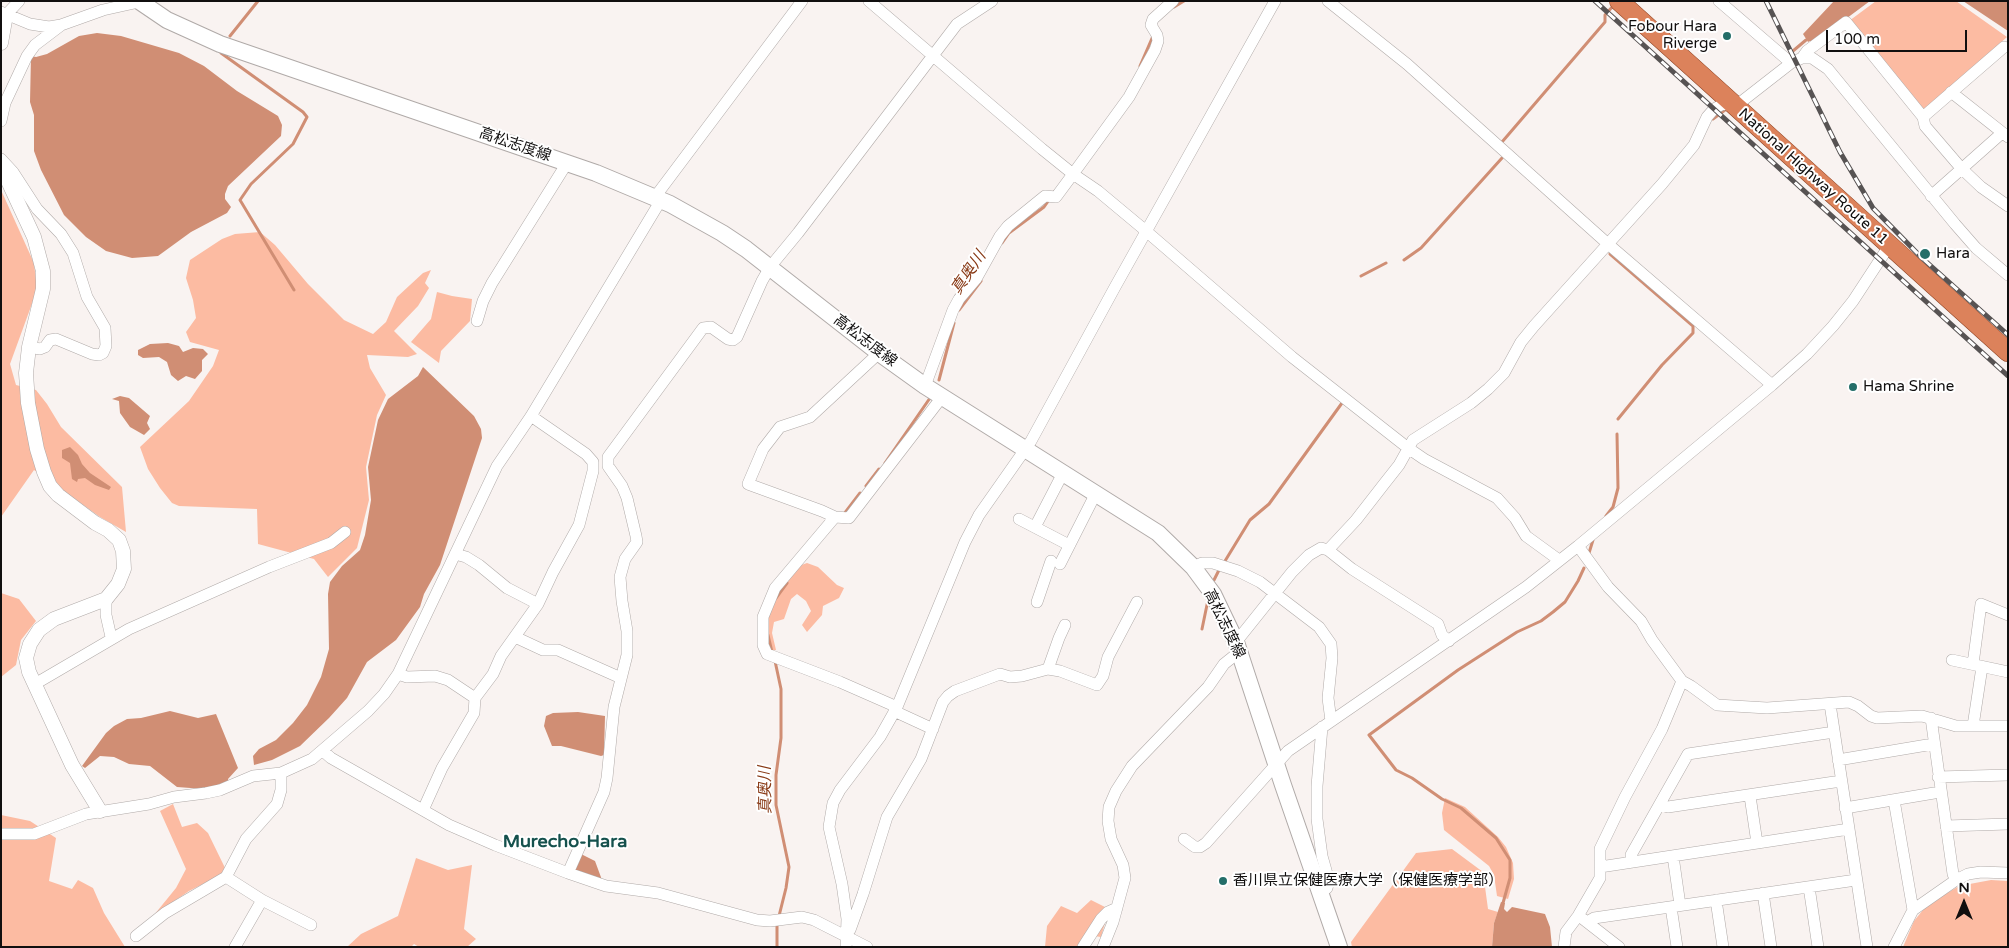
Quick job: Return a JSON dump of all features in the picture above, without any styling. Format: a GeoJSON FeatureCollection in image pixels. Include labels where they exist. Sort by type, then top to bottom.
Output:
{"type":"FeatureCollection","features":[{"type":"Feature","properties":{"kind":"highway","name":"National Highway Route 11"},"geometry":{"type":"LineString","coordinates":[[1619,1],[2008,352]]}},
{"type":"Feature","properties":{"kind":"main road","name":"高松志度線"},"geometry":{"type":"LineString","coordinates":[[139,1],[167,20],[220,44],[567,163],[658,199],[722,233],[770,267],[879,353],[925,386],[1158,533],[1193,567],[1213,594],[1238,648],[1340,947]]}},
{"type":"Feature","properties":{"kind":"street"},"geometry":{"type":"LineString","coordinates":[[1,43],[4,13],[19,1]]}},
{"type":"Feature","properties":{"kind":"street"},"geometry":{"type":"LineString","coordinates":[[4,13],[38,26],[61,25],[103,10],[139,1]]}},
{"type":"Feature","properties":{"kind":"street"},"geometry":{"type":"LineString","coordinates":[[1,834],[34,834],[86,814],[206,793],[220,790],[253,776],[281,773],[312,759],[368,711],[384,694],[398,674],[497,466],[531,416],[658,199],[802,1]]}},
{"type":"Feature","properties":{"kind":"street"},"geometry":{"type":"LineString","coordinates":[[869,1],[1001,115],[1146,231],[1292,357],[1408,448],[1424,459],[1497,498],[1515,518],[1526,536],[1559,560]]}},
{"type":"Feature","properties":{"kind":"street"},"geometry":{"type":"LineString","coordinates":[[568,873],[604,792],[608,778],[612,723],[628,644],[620,577],[625,560],[637,542],[628,498],[608,466],[608,457],[703,328],[711,327],[728,339],[733,340],[736,337],[770,267],[957,24],[992,1]]}},
{"type":"Feature","properties":{"kind":"street"},"geometry":{"type":"LineString","coordinates":[[925,386],[953,310],[959,299],[976,279],[1000,236],[1008,226],[1045,196],[1056,197],[1129,97],[1158,41],[1151,25],[1153,19],[1173,1]]}},
{"type":"Feature","properties":{"kind":"street"},"geometry":{"type":"LineString","coordinates":[[847,942],[847,919],[842,884],[831,840],[830,816],[833,803],[840,790],[880,737],[896,709],[965,542],[979,515],[1025,450],[1276,1]]}},
{"type":"Feature","properties":{"kind":"street"},"geometry":{"type":"LineString","coordinates":[[1328,1],[1407,64],[1608,244],[1772,385]]}},
{"type":"Feature","properties":{"kind":"street"},"geometry":{"type":"LineString","coordinates":[[1719,1],[1791,63]]}},
{"type":"Feature","properties":{"kind":"street"},"geometry":{"type":"LineString","coordinates":[[1802,58],[1807,51],[1846,22],[1923,117],[1925,126],[1981,187],[2008,206]]}},
{"type":"Feature","properties":{"kind":"street"},"geometry":{"type":"LineString","coordinates":[[1,121],[5,103],[27,56],[42,40],[61,25]]}},
{"type":"Feature","properties":{"kind":"street"},"geometry":{"type":"LineString","coordinates":[[1923,117],[2004,47]]}},
{"type":"Feature","properties":{"kind":"street"},"geometry":{"type":"LineString","coordinates":[[1328,550],[1356,520],[1379,491],[1399,465],[1413,440],[1471,403],[1504,373],[1521,342],[1534,326],[1694,146],[1702,126],[1710,113],[1722,104],[1734,106],[1791,63],[1802,58],[1812,58],[1828,68],[1931,196],[1976,248],[2008,275]]}},
{"type":"Feature","properties":{"kind":"street"},"geometry":{"type":"LineString","coordinates":[[1931,196],[1962,168],[2005,135],[1951,92]]}},
{"type":"Feature","properties":{"kind":"street"},"geometry":{"type":"LineString","coordinates":[[1,159],[13,172],[36,209],[61,234],[73,253],[87,298],[105,328],[106,346],[103,353],[99,355],[92,354],[56,339],[50,340],[40,349],[29,347]]}},
{"type":"Feature","properties":{"kind":"street"},"geometry":{"type":"LineString","coordinates":[[477,321],[483,301],[492,283],[567,163]]}},
{"type":"Feature","properties":{"kind":"street"},"geometry":{"type":"LineString","coordinates":[[1,166],[34,237],[43,271],[43,288],[29,347],[26,374],[28,403],[37,449],[44,472],[50,486],[58,495],[95,523],[108,530],[118,540],[123,551],[124,569],[118,584],[106,599],[54,618],[39,630],[30,644],[26,658],[29,672],[72,765],[100,811]]}},
{"type":"Feature","properties":{"kind":"street"},"geometry":{"type":"LineString","coordinates":[[1184,839],[1195,847],[1206,843],[1288,751],[1526,587],[1772,385],[1807,354],[1832,326],[1853,301],[1889,246]]}},
{"type":"Feature","properties":{"kind":"street"},"geometry":{"type":"LineString","coordinates":[[879,353],[810,417],[780,427],[763,449],[748,484],[835,517],[849,518],[942,397]]}},
{"type":"Feature","properties":{"kind":"street"},"geometry":{"type":"LineString","coordinates":[[423,810],[442,768],[474,713],[475,698],[493,674],[501,656],[538,604],[579,525],[593,471],[593,462],[586,454],[531,416]]}},
{"type":"Feature","properties":{"kind":"street"},"geometry":{"type":"LineString","coordinates":[[1035,527],[1064,473]]}},
{"type":"Feature","properties":{"kind":"street"},"geometry":{"type":"LineString","coordinates":[[1037,602],[1056,562],[1070,545],[1096,493]]}},
{"type":"Feature","properties":{"kind":"street"},"geometry":{"type":"LineString","coordinates":[[835,517],[775,588],[763,617],[763,645],[767,654],[840,682],[934,729]]}},
{"type":"Feature","properties":{"kind":"street"},"geometry":{"type":"LineString","coordinates":[[1019,518],[1070,545]]}},
{"type":"Feature","properties":{"kind":"street"},"geometry":{"type":"LineString","coordinates":[[35,684],[111,638],[270,567],[331,544],[345,532]]}},
{"type":"Feature","properties":{"kind":"street"},"geometry":{"type":"LineString","coordinates":[[1578,546],[1608,587],[1641,620],[1652,640],[1682,681],[1718,706],[1767,708],[1849,702],[1877,718],[1908,716],[1930,718],[1956,726],[2008,726]]}},
{"type":"Feature","properties":{"kind":"street"},"geometry":{"type":"LineString","coordinates":[[1103,947],[1125,878],[1123,865],[1111,839],[1108,821],[1109,807],[1116,791],[1132,766],[1208,688],[1224,664],[1234,656],[1274,593],[1314,551],[1321,548],[1328,550],[1352,568],[1438,624],[1442,634],[1449,641]]}},
{"type":"Feature","properties":{"kind":"street"},"geometry":{"type":"LineString","coordinates":[[455,554],[466,557],[507,588],[538,604]]}},
{"type":"Feature","properties":{"kind":"street"},"geometry":{"type":"LineString","coordinates":[[1193,567],[1202,563],[1218,564],[1260,582],[1319,626],[1331,644],[1332,658],[1327,724],[1317,786],[1317,819],[1322,856],[1329,881],[1327,888],[1320,893]]}},
{"type":"Feature","properties":{"kind":"street"},"geometry":{"type":"LineString","coordinates":[[106,599],[106,615],[111,638]]}},
{"type":"Feature","properties":{"kind":"street"},"geometry":{"type":"LineString","coordinates":[[847,942],[887,817],[921,759],[943,702],[955,691],[1000,674],[1010,677],[1022,676],[1048,669],[1060,671],[1097,685],[1103,676],[1108,657],[1137,602]]}},
{"type":"Feature","properties":{"kind":"street"},"geometry":{"type":"LineString","coordinates":[[1972,726],[1981,604],[2008,615]]}},
{"type":"Feature","properties":{"kind":"street"},"geometry":{"type":"LineString","coordinates":[[1048,669],[1058,638],[1065,625]]}},
{"type":"Feature","properties":{"kind":"street"},"geometry":{"type":"LineString","coordinates":[[515,637],[543,650],[558,650],[621,678]]}},
{"type":"Feature","properties":{"kind":"street"},"geometry":{"type":"LineString","coordinates":[[1952,660],[2008,672]]}},
{"type":"Feature","properties":{"kind":"street"},"geometry":{"type":"LineString","coordinates":[[398,674],[407,677],[435,676],[448,680],[475,698]]}},
{"type":"Feature","properties":{"kind":"street"},"geometry":{"type":"LineString","coordinates":[[1564,947],[1566,932],[1583,919],[1600,878],[1600,849],[1625,796],[1662,729],[1682,681]]}},
{"type":"Feature","properties":{"kind":"street"},"geometry":{"type":"LineString","coordinates":[[1830,704],[1867,947]]}},
{"type":"Feature","properties":{"kind":"street"},"geometry":{"type":"LineString","coordinates":[[1930,718],[1952,874],[1956,880]]}},
{"type":"Feature","properties":{"kind":"street"},"geometry":{"type":"LineString","coordinates":[[1632,862],[1631,855],[1688,754],[1834,732]]}},
{"type":"Feature","properties":{"kind":"street"},"geometry":{"type":"LineString","coordinates":[[1838,760],[1933,744]]}},
{"type":"Feature","properties":{"kind":"street"},"geometry":{"type":"LineString","coordinates":[[323,751],[331,758],[449,825],[568,873],[606,886],[633,888],[658,893],[757,920],[770,921],[802,917],[814,920],[847,942],[868,947]]}},
{"type":"Feature","properties":{"kind":"street"},"geometry":{"type":"LineString","coordinates":[[136,936],[166,913],[226,877],[246,839],[277,804],[281,790],[281,773]]}},
{"type":"Feature","properties":{"kind":"street"},"geometry":{"type":"LineString","coordinates":[[1938,777],[2008,775]]}},
{"type":"Feature","properties":{"kind":"street"},"geometry":{"type":"LineString","coordinates":[[1660,805],[1668,807],[1841,781]]}},
{"type":"Feature","properties":{"kind":"street"},"geometry":{"type":"LineString","coordinates":[[1845,808],[1940,792]]}},
{"type":"Feature","properties":{"kind":"street"},"geometry":{"type":"LineString","coordinates":[[1750,796],[1757,843]]}},
{"type":"Feature","properties":{"kind":"street"},"geometry":{"type":"LineString","coordinates":[[1894,800],[1913,910]]}},
{"type":"Feature","properties":{"kind":"street"},"geometry":{"type":"LineString","coordinates":[[1946,826],[2008,824]]}},
{"type":"Feature","properties":{"kind":"street"},"geometry":{"type":"LineString","coordinates":[[1600,867],[1849,829]]}},
{"type":"Feature","properties":{"kind":"street"},"geometry":{"type":"LineString","coordinates":[[1673,856],[1677,947]]}},
{"type":"Feature","properties":{"kind":"street"},"geometry":{"type":"LineString","coordinates":[[1894,947],[1913,910],[1956,880],[1968,874],[1981,872],[2008,873]]}},
{"type":"Feature","properties":{"kind":"street"},"geometry":{"type":"LineString","coordinates":[[226,877],[262,900],[311,924]]}},
{"type":"Feature","properties":{"kind":"street"},"geometry":{"type":"LineString","coordinates":[[1583,919],[1856,880]]}},
{"type":"Feature","properties":{"kind":"street"},"geometry":{"type":"LineString","coordinates":[[1809,887],[1818,947]]}},
{"type":"Feature","properties":{"kind":"street"},"geometry":{"type":"LineString","coordinates":[[1763,893],[1771,947]]}},
{"type":"Feature","properties":{"kind":"street"},"geometry":{"type":"LineString","coordinates":[[235,947],[262,900]]}},
{"type":"Feature","properties":{"kind":"street"},"geometry":{"type":"LineString","coordinates":[[1716,900],[1723,947]]}},
{"type":"Feature","properties":{"kind":"street"},"geometry":{"type":"LineString","coordinates":[[1082,947],[1101,919],[1108,912],[1117,908]]}},
{"type":"Feature","properties":{"kind":"street"},"geometry":{"type":"LineString","coordinates":[[1583,919],[1619,947]]}},
{"type":"Feature","properties":{"kind":"shaded area"},"geometry":{"type":"Polygon","coordinates":[[[1834,1],[1870,1],[1812,44],[1810,41],[1808,42],[1803,34],[1834,1]]]}},
{"type":"Feature","properties":{"kind":"shaded area"},"geometry":{"type":"Polygon","coordinates":[[[1876,1],[1956,1],[2007,37],[1924,111],[1849,21],[1876,1]]]}},
{"type":"Feature","properties":{"kind":"shaded area"},"geometry":{"type":"Polygon","coordinates":[[[1963,1],[2008,1],[2008,31],[1963,1]]]}},
{"type":"Feature","properties":{"kind":"shaded area"},"geometry":{"type":"Polygon","coordinates":[[[97,33],[121,36],[179,53],[204,66],[237,91],[278,116],[282,125],[281,136],[228,186],[225,199],[231,207],[227,213],[191,232],[158,256],[132,258],[106,251],[86,237],[64,215],[41,170],[34,151],[34,115],[30,102],[31,56],[36,57],[47,54],[79,36],[97,33]]]}},
{"type":"Feature","properties":{"kind":"shaded area"},"geometry":{"type":"Polygon","coordinates":[[[1,190],[34,263],[37,290],[10,364],[16,385],[36,390],[61,427],[122,487],[126,532],[100,517],[34,470],[1,517],[1,190]]]}},
{"type":"Feature","properties":{"kind":"shaded area"},"geometry":{"type":"Polygon","coordinates":[[[260,232],[275,245],[308,284],[344,320],[373,334],[386,322],[397,297],[423,273],[431,270],[425,283],[429,288],[418,306],[394,331],[417,354],[408,357],[367,355],[370,368],[386,395],[377,415],[366,467],[369,500],[357,548],[328,577],[314,559],[258,544],[257,509],[179,506],[172,503],[148,469],[140,447],[189,401],[213,366],[219,350],[190,342],[186,332],[196,318],[186,278],[190,260],[222,239],[235,234],[260,232]]]}},
{"type":"Feature","properties":{"kind":"shaded area"},"geometry":{"type":"Polygon","coordinates":[[[437,292],[472,299],[470,321],[441,351],[439,363],[411,342],[431,319],[437,292]]]}},
{"type":"Feature","properties":{"kind":"shaded area"},"geometry":{"type":"Polygon","coordinates":[[[168,343],[179,346],[183,352],[193,348],[203,349],[208,354],[202,360],[202,371],[195,379],[186,376],[178,381],[171,375],[167,362],[159,357],[143,358],[138,355],[138,350],[150,344],[168,343]]]}},
{"type":"Feature","properties":{"kind":"shaded area"},"geometry":{"type":"Polygon","coordinates":[[[423,367],[474,416],[481,429],[482,438],[440,565],[424,594],[420,607],[396,640],[367,662],[347,698],[329,718],[300,746],[272,760],[254,765],[253,756],[259,749],[276,740],[293,723],[307,705],[321,677],[329,649],[328,594],[330,582],[342,566],[360,550],[365,535],[371,500],[368,467],[378,420],[388,399],[418,376],[423,367]]]}},
{"type":"Feature","properties":{"kind":"shaded area"},"geometry":{"type":"Polygon","coordinates":[[[120,396],[129,398],[150,416],[147,423],[150,429],[144,435],[130,427],[120,413],[119,401],[112,399],[120,396]]]}},
{"type":"Feature","properties":{"kind":"shaded area"},"geometry":{"type":"Polygon","coordinates":[[[70,447],[90,473],[111,487],[109,490],[95,485],[85,478],[78,479],[77,482],[72,479],[70,463],[62,458],[62,450],[70,447]]]}},
{"type":"Feature","properties":{"kind":"shaded area"},"geometry":{"type":"Polygon","coordinates":[[[807,563],[818,567],[837,585],[844,588],[839,598],[823,606],[822,615],[807,632],[802,625],[811,611],[806,601],[797,594],[791,599],[784,619],[774,622],[772,633],[776,650],[769,651],[766,616],[777,590],[796,567],[807,563]]]}},
{"type":"Feature","properties":{"kind":"shaded area"},"geometry":{"type":"Polygon","coordinates":[[[1,593],[19,599],[36,621],[21,640],[16,665],[1,677],[1,593]]]}},
{"type":"Feature","properties":{"kind":"shaded area"},"geometry":{"type":"Polygon","coordinates":[[[170,711],[198,718],[216,714],[238,768],[228,779],[229,783],[204,789],[177,787],[150,766],[129,764],[114,757],[100,756],[85,768],[82,766],[106,733],[114,726],[127,719],[141,718],[170,711]]]}},
{"type":"Feature","properties":{"kind":"shaded area"},"geometry":{"type":"Polygon","coordinates":[[[578,712],[605,716],[604,755],[601,756],[561,746],[552,746],[544,726],[546,716],[553,713],[578,712]]]}},
{"type":"Feature","properties":{"kind":"shaded area"},"geometry":{"type":"Polygon","coordinates":[[[1445,798],[1465,807],[1498,837],[1506,847],[1513,863],[1514,879],[1508,899],[1497,896],[1494,875],[1489,866],[1444,830],[1442,813],[1445,798]]]}},
{"type":"Feature","properties":{"kind":"shaded area"},"geometry":{"type":"Polygon","coordinates":[[[173,804],[182,827],[197,823],[208,833],[227,872],[189,891],[154,915],[176,888],[186,869],[160,811],[173,804]]]}},
{"type":"Feature","properties":{"kind":"shaded area"},"geometry":{"type":"Polygon","coordinates":[[[1,815],[30,821],[56,838],[49,881],[72,889],[78,880],[93,888],[104,913],[125,947],[1,947],[1,815]]]}},
{"type":"Feature","properties":{"kind":"shaded area"},"geometry":{"type":"Polygon","coordinates":[[[1452,849],[1483,872],[1488,909],[1498,912],[1494,923],[1492,947],[1352,947],[1351,942],[1416,853],[1452,849]]]}},
{"type":"Feature","properties":{"kind":"shaded area"},"geometry":{"type":"Polygon","coordinates":[[[581,854],[595,861],[602,880],[576,873],[574,869],[581,854]]]}},
{"type":"Feature","properties":{"kind":"shaded area"},"geometry":{"type":"Polygon","coordinates":[[[416,858],[448,870],[472,865],[464,929],[476,939],[467,947],[419,947],[414,944],[411,947],[347,947],[361,934],[398,916],[416,858]]]}},
{"type":"Feature","properties":{"kind":"shaded area"},"geometry":{"type":"Polygon","coordinates":[[[1991,880],[2008,881],[2008,947],[1903,947],[1914,921],[1927,905],[1959,886],[1991,880]]]}},
{"type":"Feature","properties":{"kind":"shaded area"},"geometry":{"type":"Polygon","coordinates":[[[1091,900],[1109,909],[1101,937],[1094,936],[1087,947],[1045,947],[1047,926],[1061,906],[1077,913],[1091,900]]]}},
{"type":"Feature","properties":{"kind":"shaded area"},"geometry":{"type":"Polygon","coordinates":[[[1501,902],[1505,903],[1504,909],[1507,912],[1512,907],[1545,914],[1550,927],[1552,947],[1492,947],[1494,923],[1501,902]]]}},
{"type":"Feature","properties":{"kind":"waterway"},"geometry":{"type":"LineString","coordinates":[[230,36],[258,1]]}},
{"type":"Feature","properties":{"kind":"waterway","name":"真奥川"},"geometry":{"type":"LineString","coordinates":[[1174,7],[1184,1]]}},
{"type":"Feature","properties":{"kind":"waterway"},"geometry":{"type":"LineString","coordinates":[[1502,142],[1605,22],[1605,15],[1613,6]]}},
{"type":"Feature","properties":{"kind":"waterway","name":"真奥川"},"geometry":{"type":"LineString","coordinates":[[1140,66],[1153,36]]}},
{"type":"Feature","properties":{"kind":"waterway"},"geometry":{"type":"LineString","coordinates":[[1787,56],[1806,40]]}},
{"type":"Feature","properties":{"kind":"waterway"},"geometry":{"type":"LineString","coordinates":[[221,53],[303,112],[307,117],[293,144],[251,184],[240,200],[294,290]]}},
{"type":"Feature","properties":{"kind":"waterway"},"geometry":{"type":"LineString","coordinates":[[1713,119],[1725,110]]}},
{"type":"Feature","properties":{"kind":"waterway"},"geometry":{"type":"LineString","coordinates":[[1404,260],[1421,248],[1502,158]]}},
{"type":"Feature","properties":{"kind":"waterway","name":"真奥川"},"geometry":{"type":"LineString","coordinates":[[1002,243],[1009,233],[1044,207],[1049,200]]}},
{"type":"Feature","properties":{"kind":"waterway"},"geometry":{"type":"LineString","coordinates":[[1610,254],[1693,326],[1693,333],[1662,365],[1618,419]]}},
{"type":"Feature","properties":{"kind":"waterway"},"geometry":{"type":"LineString","coordinates":[[1361,276],[1386,263]]}},
{"type":"Feature","properties":{"kind":"waterway","name":"真奥川"},"geometry":{"type":"LineString","coordinates":[[959,310],[981,281]]}},
{"type":"Feature","properties":{"kind":"waterway","name":"真奥川"},"geometry":{"type":"LineString","coordinates":[[939,380],[954,323]]}},
{"type":"Feature","properties":{"kind":"waterway","name":"真奥川"},"geometry":{"type":"LineString","coordinates":[[885,463],[930,398]]}},
{"type":"Feature","properties":{"kind":"waterway"},"geometry":{"type":"LineString","coordinates":[[1225,561],[1250,520],[1269,504],[1342,403]]}},
{"type":"Feature","properties":{"kind":"waterway"},"geometry":{"type":"LineString","coordinates":[[1606,516],[1613,507],[1618,488],[1617,434]]}},
{"type":"Feature","properties":{"kind":"waterway","name":"真奥川"},"geometry":{"type":"LineString","coordinates":[[866,486],[879,469]]}},
{"type":"Feature","properties":{"kind":"waterway","name":"真奥川"},"geometry":{"type":"LineString","coordinates":[[844,514],[860,493]]}},
{"type":"Feature","properties":{"kind":"waterway"},"geometry":{"type":"LineString","coordinates":[[1589,553],[1593,540]]}},
{"type":"Feature","properties":{"kind":"waterway"},"geometry":{"type":"LineString","coordinates":[[1214,580],[1220,568]]}},
{"type":"Feature","properties":{"kind":"waterway"},"geometry":{"type":"LineString","coordinates":[[1503,903],[1510,878],[1510,860],[1496,838],[1461,808],[1442,799],[1412,778],[1396,770],[1369,735],[1458,670],[1517,632],[1541,621],[1553,612],[1565,602],[1584,568]]}},
{"type":"Feature","properties":{"kind":"waterway","name":"真奥川"},"geometry":{"type":"LineString","coordinates":[[776,598],[787,583]]}},
{"type":"Feature","properties":{"kind":"waterway"},"geometry":{"type":"LineString","coordinates":[[1202,629],[1208,600]]}},
{"type":"Feature","properties":{"kind":"waterway","name":"真奥川"},"geometry":{"type":"LineString","coordinates":[[768,635],[772,652]]}},
{"type":"Feature","properties":{"kind":"waterway","name":"真奥川"},"geometry":{"type":"LineString","coordinates":[[775,661],[781,689],[781,738],[776,775],[776,805],[789,867],[779,916]]}},
{"type":"Feature","properties":{"kind":"waterway","name":"真奥川"},"geometry":{"type":"LineString","coordinates":[[777,925],[777,947]]}},
{"type":"Feature","properties":{"kind":"railway"},"geometry":{"type":"LineString","coordinates":[[1595,1],[2008,376]]}},
{"type":"Feature","properties":{"kind":"railway"},"geometry":{"type":"LineString","coordinates":[[1766,1],[1840,152],[1873,208],[1922,258],[2008,335]]}},
{"type":"Feature","properties":{"kind":"place","name":"Fobour Hara Riverge"},"geometry":{"type":"Point","coordinates":[1727,36]}},
{"type":"Feature","properties":{"kind":"place","name":"Hara"},"geometry":{"type":"Point","coordinates":[1925,254]}},
{"type":"Feature","properties":{"kind":"place","name":"Hama Shrine"},"geometry":{"type":"Point","coordinates":[1853,387]}},
{"type":"Feature","properties":{"kind":"place","name":"香川県立保健医療大学（保健医療学部）"},"geometry":{"type":"Point","coordinates":[1223,881]}},
{"type":"Feature","properties":{"kind":"district","name":"Murecho-Hara"},"geometry":{"type":"Point","coordinates":[565,842]}}]}
